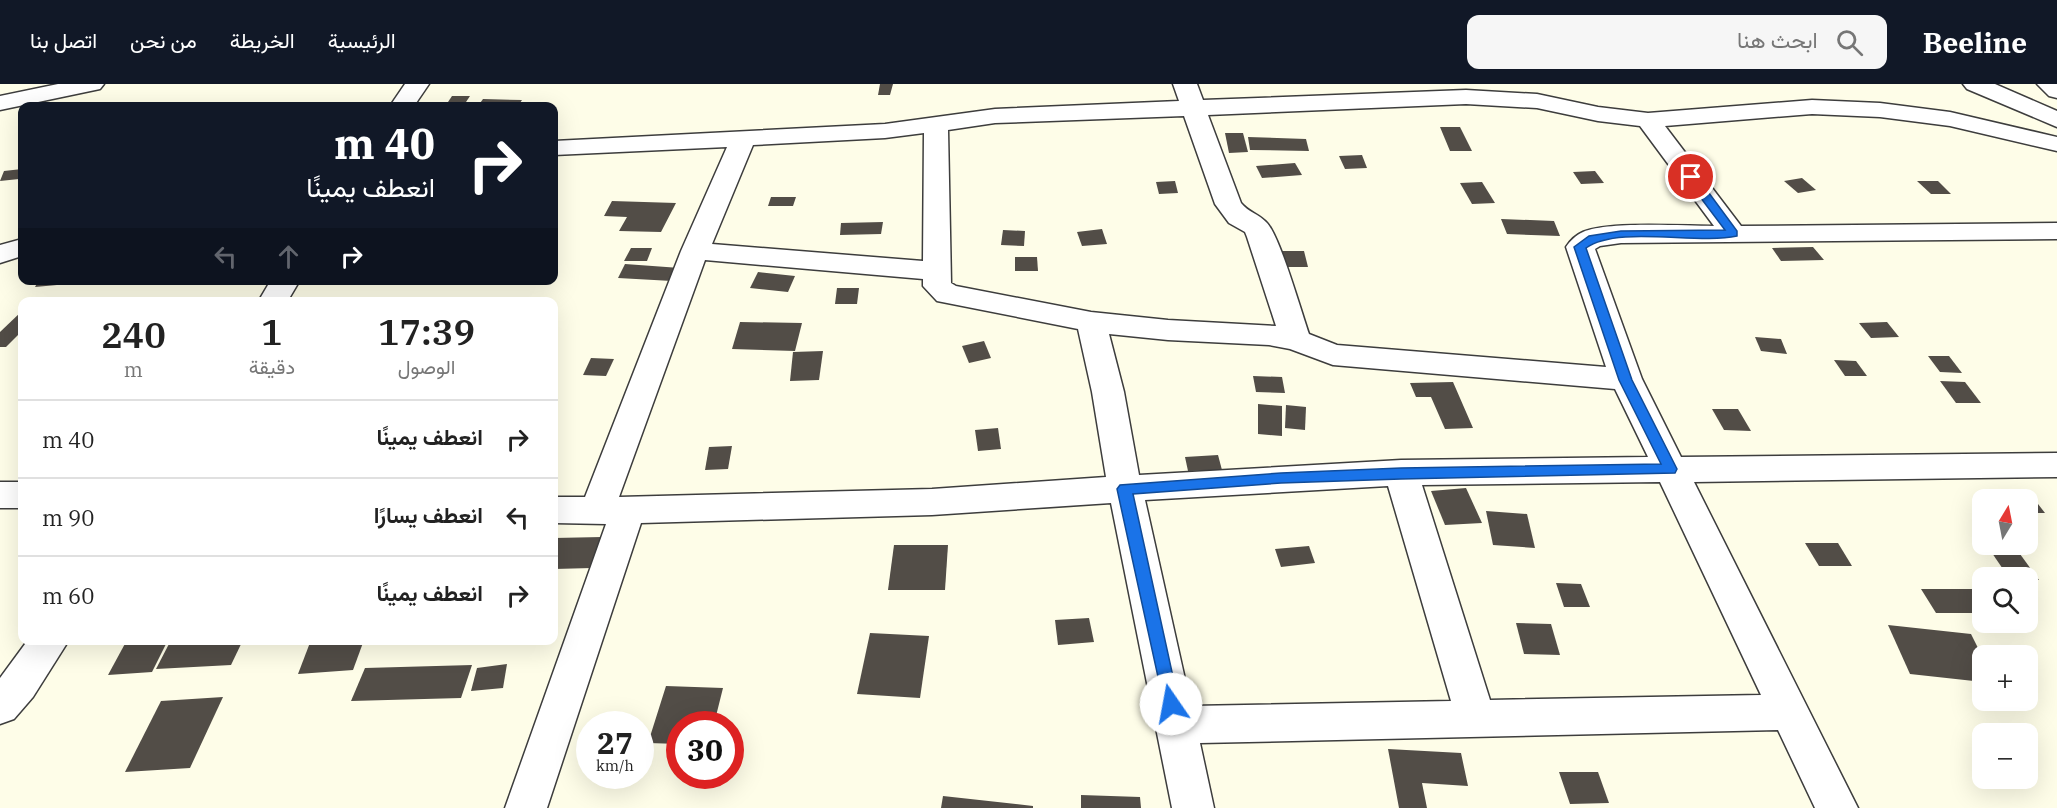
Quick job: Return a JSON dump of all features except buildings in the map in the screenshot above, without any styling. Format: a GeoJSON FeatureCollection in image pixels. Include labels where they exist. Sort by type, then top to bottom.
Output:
{"type":"FeatureCollection","features":[{"type":"Feature","properties":{"kind":"street"},"geometry":{"type":"LineString","coordinates":[[0,103],[92,84]]}},
{"type":"Feature","properties":{"kind":"street"},"geometry":{"type":"LineString","coordinates":[[405,102],[417,84]]}},
{"type":"Feature","properties":{"kind":"street"},"geometry":{"type":"LineString","coordinates":[[1976,84],[2057,120]]}},
{"type":"Feature","properties":{"kind":"street"},"geometry":{"type":"LineString","coordinates":[[2049,84],[2057,91]]}},
{"type":"Feature","properties":{"kind":"street"},"geometry":{"type":"LineString","coordinates":[[1188,96],[1228,204],[1238,217],[1256,227],[1261,237],[1296,340]]}},
{"type":"Feature","properties":{"kind":"street"},"geometry":{"type":"LineString","coordinates":[[558,148],[885,131],[995,116],[1188,96],[1466,97],[1537,101],[1598,114],[1648,120],[1812,107],[1880,110],[1950,119],[2057,144]]}},
{"type":"Feature","properties":{"kind":"street"},"geometry":{"type":"LineString","coordinates":[[1648,120],[1733,233]]}},
{"type":"Feature","properties":{"kind":"street"},"geometry":{"type":"LineString","coordinates":[[936,125],[936,271],[937,285],[947,294],[1091,322],[1168,330],[1269,335],[1296,340],[1333,355],[1626,380]]}},
{"type":"Feature","properties":{"kind":"street"},"geometry":{"type":"LineString","coordinates":[[526,808],[613,511],[695,252],[743,139]]}},
{"type":"Feature","properties":{"kind":"street"},"geometry":{"type":"LineString","coordinates":[[1837,808],[1626,380],[1580,247],[1593,238],[1621,235],[2057,231]]}},
{"type":"Feature","properties":{"kind":"street"},"geometry":{"type":"LineString","coordinates":[[0,254],[18,248]]}},
{"type":"Feature","properties":{"kind":"street"},"geometry":{"type":"LineString","coordinates":[[695,252],[936,271]]}},
{"type":"Feature","properties":{"kind":"street"},"geometry":{"type":"LineString","coordinates":[[1091,322],[1108,392],[1125,489],[1193,808]]}},
{"type":"Feature","properties":{"kind":"street"},"geometry":{"type":"LineString","coordinates":[[558,510],[613,511],[932,502],[1281,478],[1401,473],[2057,465]]}},
{"type":"Feature","properties":{"kind":"street"},"geometry":{"type":"LineString","coordinates":[[1401,473],[1476,718]]}},
{"type":"Feature","properties":{"kind":"street"},"geometry":{"type":"LineString","coordinates":[[0,495],[18,495]]}},
{"type":"Feature","properties":{"kind":"street"},"geometry":{"type":"LineString","coordinates":[[0,706],[19,685],[47,645]]}},
{"type":"Feature","properties":{"kind":"street"},"geometry":{"type":"LineString","coordinates":[[1175,725],[1790,712]]}},
{"type":"Feature","properties":{"kind":"route"},"geometry":{"type":"LineString","coordinates":[[1171,704],[1125,489],[1281,478],[1401,473],[1670,469],[1626,380],[1580,247],[1593,238],[1621,235],[1733,233],[1691,177]]}}]}
